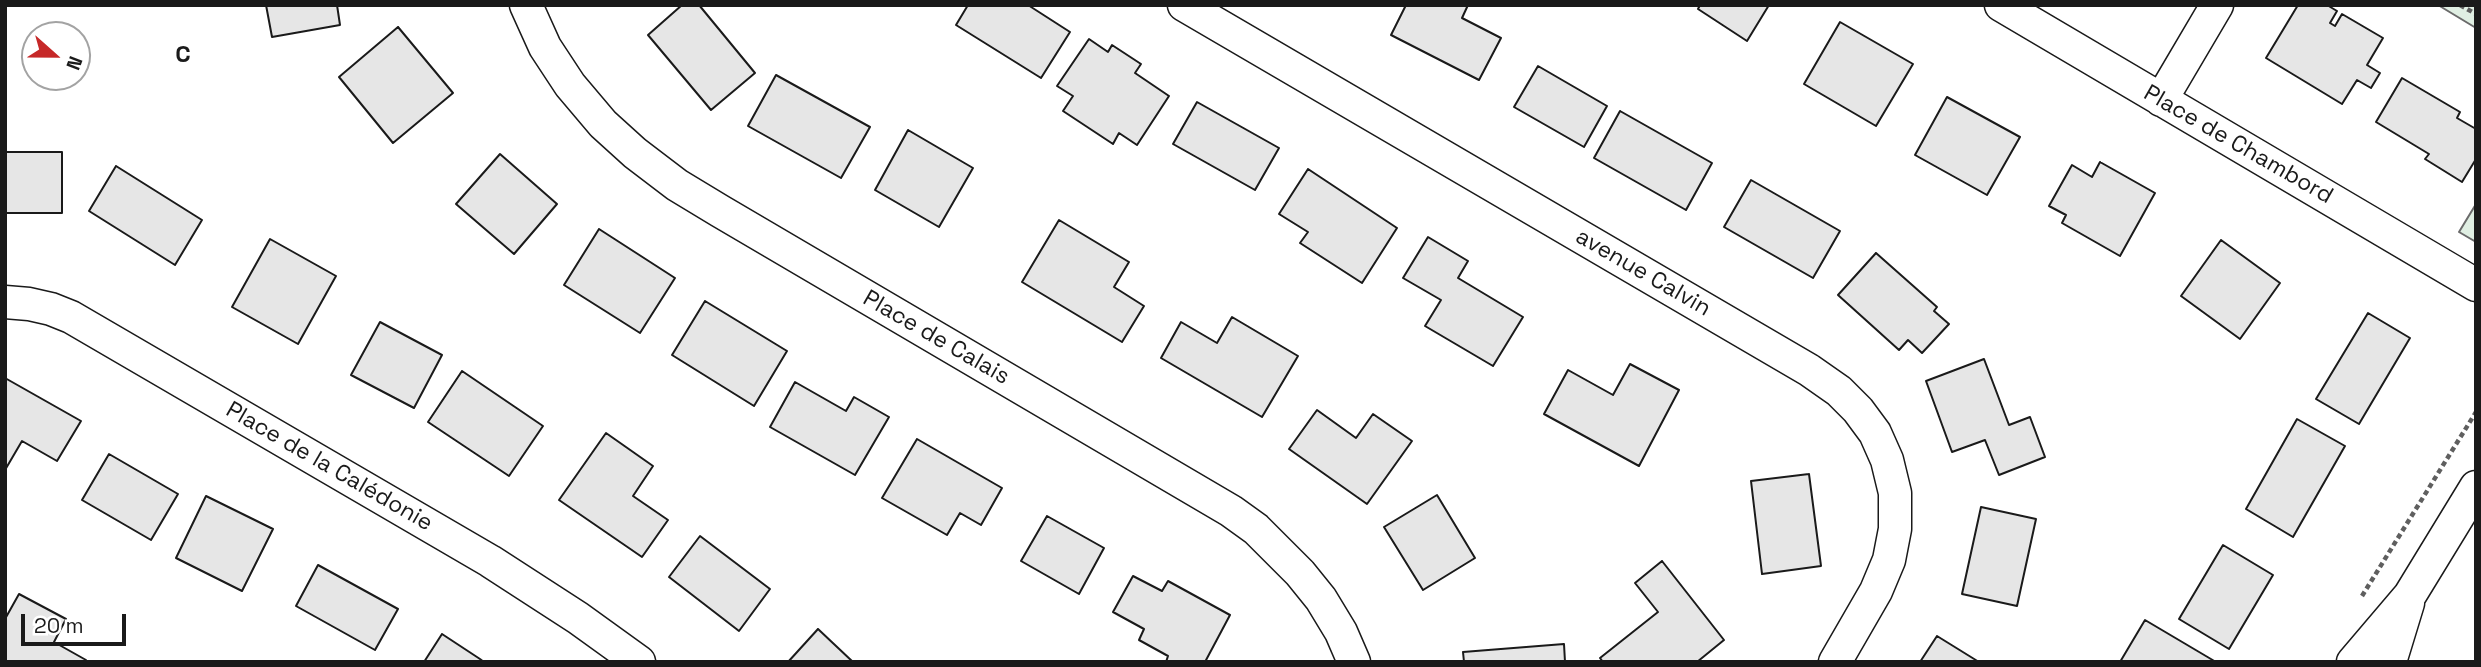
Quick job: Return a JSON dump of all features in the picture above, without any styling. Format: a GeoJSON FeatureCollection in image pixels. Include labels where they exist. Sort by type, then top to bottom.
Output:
{"type":"FeatureCollection","features":[{"type":"Feature","properties":{"kind":"street","name":"Place de Calais"},"geometry":{"type":"LineString","coordinates":[[526,5],[545,47],[570,85],[603,124],[635,153],[677,185],[720,211],[1231,511],[1255,529],[1300,573],[1321,599],[1341,632],[1354,662]]}},
{"type":"Feature","properties":{"kind":"street","name":"avenue Calvin"},"geometry":{"type":"LineString","coordinates":[[1184,5],[1808,370],[1839,391],[1858,410],[1875,433],[1887,460],[1895,493],[1895,529],[1889,560],[1877,591],[1835,662]]}},
{"type":"Feature","properties":{"kind":"street","name":"Place de Chambord"},"geometry":{"type":"LineString","coordinates":[[2001,5],[2476,285]]}},
{"type":"Feature","properties":{"kind":"street"},"geometry":{"type":"LineString","coordinates":[[2161,100],[2217,5]]}},
{"type":"Feature","properties":{"kind":"street","name":"Place de la Calédonie"},"geometry":{"type":"LineString","coordinates":[[5,302],[29,304],[71,317],[490,561],[579,618],[639,662]]}},
{"type":"Feature","properties":{"kind":"street"},"geometry":{"type":"LineString","coordinates":[[2353,662],[2410,595],[2476,487]]}},
{"type":"Feature","properties":{"kind":"street"},"geometry":{"type":"LineString","coordinates":[[2390,662],[2410,595]]}},
{"type":"Feature","properties":{"kind":"path"},"geometry":{"type":"LineString","coordinates":[[2460,5],[2476,15]]}},
{"type":"Feature","properties":{"kind":"path"},"geometry":{"type":"LineString","coordinates":[[2359,600],[2476,412]]}},
{"type":"Feature","properties":{"kind":"green space"},"geometry":{"type":"Polygon","coordinates":[[[2438,5],[2476,5],[2476,28],[2438,5]]]}},
{"type":"Feature","properties":{"kind":"green space"},"geometry":{"type":"Polygon","coordinates":[[[2476,204],[2476,242],[2459,232],[2476,204]]]}},
{"type":"Feature","properties":{"kind":"building"},"geometry":{"type":"Polygon","coordinates":[[[266,5],[337,5],[340,25],[272,37],[266,5]]]}},
{"type":"Feature","properties":{"kind":"building"},"geometry":{"type":"Polygon","coordinates":[[[682,5],[699,5],[755,73],[711,110],[648,35],[682,5]]]}},
{"type":"Feature","properties":{"kind":"building"},"geometry":{"type":"Polygon","coordinates":[[[968,5],[1028,5],[1070,32],[1041,78],[956,25],[968,5]]]}},
{"type":"Feature","properties":{"kind":"building"},"geometry":{"type":"Polygon","coordinates":[[[1406,5],[1468,5],[1462,18],[1501,38],[1479,80],[1391,35],[1406,5]]]}},
{"type":"Feature","properties":{"kind":"building"},"geometry":{"type":"Polygon","coordinates":[[[1700,5],[1769,5],[1747,41],[1698,9],[1700,5]]]}},
{"type":"Feature","properties":{"kind":"building"},"geometry":{"type":"Polygon","coordinates":[[[2298,5],[2327,5],[2337,11],[2330,23],[2335,26],[2342,14],[2383,38],[2367,65],[2380,73],[2371,88],[2357,80],[2342,104],[2266,58],[2298,5]]]}},
{"type":"Feature","properties":{"kind":"building"},"geometry":{"type":"Polygon","coordinates":[[[1840,22],[1913,64],[1876,126],[1804,84],[1840,22]]]}},
{"type":"Feature","properties":{"kind":"building"},"geometry":{"type":"Polygon","coordinates":[[[398,27],[453,93],[393,143],[339,77],[398,27]]]}},
{"type":"Feature","properties":{"kind":"building"},"geometry":{"type":"Polygon","coordinates":[[[1089,39],[1108,52],[1112,45],[1141,64],[1135,73],[1169,96],[1137,145],[1119,133],[1113,144],[1063,111],[1073,96],[1057,86],[1089,39]]]}},
{"type":"Feature","properties":{"kind":"building"},"geometry":{"type":"Polygon","coordinates":[[[1538,66],[1607,106],[1584,147],[1514,107],[1538,66]]]}},
{"type":"Feature","properties":{"kind":"building"},"geometry":{"type":"Polygon","coordinates":[[[776,75],[870,127],[841,178],[748,126],[776,75]]]}},
{"type":"Feature","properties":{"kind":"building"},"geometry":{"type":"Polygon","coordinates":[[[2402,78],[2460,112],[2457,118],[2476,129],[2476,159],[2462,182],[2425,159],[2429,154],[2376,122],[2402,78]]]}},
{"type":"Feature","properties":{"kind":"building"},"geometry":{"type":"Polygon","coordinates":[[[1947,97],[2020,137],[1987,195],[1915,155],[1947,97]]]}},
{"type":"Feature","properties":{"kind":"building"},"geometry":{"type":"Polygon","coordinates":[[[1197,102],[1279,148],[1255,190],[1173,144],[1197,102]]]}},
{"type":"Feature","properties":{"kind":"building"},"geometry":{"type":"Polygon","coordinates":[[[1620,111],[1712,163],[1686,210],[1594,158],[1620,111]]]}},
{"type":"Feature","properties":{"kind":"building"},"geometry":{"type":"Polygon","coordinates":[[[908,130],[973,168],[939,227],[875,190],[908,130]]]}},
{"type":"Feature","properties":{"kind":"building"},"geometry":{"type":"Polygon","coordinates":[[[5,152],[62,152],[62,213],[5,213],[5,152]]]}},
{"type":"Feature","properties":{"kind":"building"},"geometry":{"type":"Polygon","coordinates":[[[500,154],[557,204],[514,254],[456,204],[500,154]]]}},
{"type":"Feature","properties":{"kind":"building"},"geometry":{"type":"Polygon","coordinates":[[[2100,162],[2155,193],[2120,256],[2062,223],[2066,215],[2049,206],[2072,165],[2092,177],[2100,162]]]}},
{"type":"Feature","properties":{"kind":"building"},"geometry":{"type":"Polygon","coordinates":[[[116,166],[202,220],[175,265],[89,211],[116,166]]]}},
{"type":"Feature","properties":{"kind":"building"},"geometry":{"type":"Polygon","coordinates":[[[1308,169],[1397,228],[1362,283],[1300,243],[1308,232],[1279,214],[1308,169]]]}},
{"type":"Feature","properties":{"kind":"building"},"geometry":{"type":"Polygon","coordinates":[[[1751,180],[1840,231],[1813,278],[1724,227],[1751,180]]]}},
{"type":"Feature","properties":{"kind":"building"},"geometry":{"type":"Polygon","coordinates":[[[1059,220],[1129,262],[1114,287],[1144,306],[1122,342],[1022,282],[1059,220]]]}},
{"type":"Feature","properties":{"kind":"building"},"geometry":{"type":"Polygon","coordinates":[[[599,229],[675,278],[640,333],[564,285],[599,229]]]}},
{"type":"Feature","properties":{"kind":"building"},"geometry":{"type":"Polygon","coordinates":[[[1428,237],[1468,261],[1458,278],[1523,317],[1493,366],[1425,326],[1441,300],[1403,278],[1428,237]]]}},
{"type":"Feature","properties":{"kind":"building"},"geometry":{"type":"Polygon","coordinates":[[[270,239],[336,276],[298,344],[232,307],[270,239]]]}},
{"type":"Feature","properties":{"kind":"building"},"geometry":{"type":"Polygon","coordinates":[[[2221,240],[2280,283],[2240,339],[2181,296],[2221,240]]]}},
{"type":"Feature","properties":{"kind":"building"},"geometry":{"type":"Polygon","coordinates":[[[1876,253],[1937,307],[1934,311],[1949,324],[1922,353],[1908,340],[1899,350],[1838,295],[1876,253]]]}},
{"type":"Feature","properties":{"kind":"building"},"geometry":{"type":"Polygon","coordinates":[[[705,301],[787,351],[754,406],[672,355],[705,301]]]}},
{"type":"Feature","properties":{"kind":"building"},"geometry":{"type":"Polygon","coordinates":[[[2368,313],[2410,338],[2359,424],[2316,399],[2368,313]]]}},
{"type":"Feature","properties":{"kind":"building"},"geometry":{"type":"Polygon","coordinates":[[[1232,317],[1298,356],[1262,417],[1161,358],[1181,322],[1217,343],[1232,317]]]}},
{"type":"Feature","properties":{"kind":"building"},"geometry":{"type":"Polygon","coordinates":[[[380,322],[442,355],[414,408],[351,375],[380,322]]]}},
{"type":"Feature","properties":{"kind":"building"},"geometry":{"type":"Polygon","coordinates":[[[1984,359],[2009,425],[2030,417],[2045,457],[1999,475],[1985,440],[1952,452],[1926,381],[1984,359]]]}},
{"type":"Feature","properties":{"kind":"building"},"geometry":{"type":"Polygon","coordinates":[[[1630,364],[1679,390],[1639,466],[1544,414],[1568,370],[1613,395],[1630,364]]]}},
{"type":"Feature","properties":{"kind":"building"},"geometry":{"type":"Polygon","coordinates":[[[462,371],[543,426],[509,476],[428,422],[462,371]]]}},
{"type":"Feature","properties":{"kind":"building"},"geometry":{"type":"Polygon","coordinates":[[[5,378],[81,421],[57,461],[22,441],[5,470],[5,378]]]}},
{"type":"Feature","properties":{"kind":"building"},"geometry":{"type":"Polygon","coordinates":[[[795,382],[846,411],[854,397],[889,417],[855,475],[770,427],[795,382]]]}},
{"type":"Feature","properties":{"kind":"building"},"geometry":{"type":"Polygon","coordinates":[[[1317,410],[1356,438],[1373,414],[1412,441],[1367,504],[1289,449],[1317,410]]]}},
{"type":"Feature","properties":{"kind":"building"},"geometry":{"type":"Polygon","coordinates":[[[2297,419],[2345,446],[2293,537],[2246,509],[2297,419]]]}},
{"type":"Feature","properties":{"kind":"building"},"geometry":{"type":"Polygon","coordinates":[[[606,433],[653,466],[633,496],[668,520],[642,557],[559,500],[606,433]]]}},
{"type":"Feature","properties":{"kind":"building"},"geometry":{"type":"Polygon","coordinates":[[[917,439],[1002,488],[981,525],[960,513],[947,535],[882,498],[917,439]]]}},
{"type":"Feature","properties":{"kind":"building"},"geometry":{"type":"Polygon","coordinates":[[[109,454],[178,494],[151,540],[82,500],[109,454]]]}},
{"type":"Feature","properties":{"kind":"building"},"geometry":{"type":"Polygon","coordinates":[[[1809,474],[1821,566],[1762,574],[1751,481],[1809,474]]]}},
{"type":"Feature","properties":{"kind":"building"},"geometry":{"type":"Polygon","coordinates":[[[1437,495],[1475,558],[1423,590],[1384,527],[1437,495]]]}},
{"type":"Feature","properties":{"kind":"building"},"geometry":{"type":"Polygon","coordinates":[[[206,496],[273,529],[242,591],[176,558],[206,496]]]}},
{"type":"Feature","properties":{"kind":"building"},"geometry":{"type":"Polygon","coordinates":[[[1981,507],[2036,519],[2017,606],[1962,594],[1981,507]]]}},
{"type":"Feature","properties":{"kind":"building"},"geometry":{"type":"Polygon","coordinates":[[[1047,516],[1104,548],[1079,594],[1021,561],[1047,516]]]}},
{"type":"Feature","properties":{"kind":"building"},"geometry":{"type":"Polygon","coordinates":[[[700,536],[770,589],[739,631],[669,577],[700,536]]]}},
{"type":"Feature","properties":{"kind":"building"},"geometry":{"type":"Polygon","coordinates":[[[2223,545],[2273,575],[2229,649],[2179,619],[2223,545]]]}},
{"type":"Feature","properties":{"kind":"building"},"geometry":{"type":"Polygon","coordinates":[[[1662,561],[1724,640],[1697,662],[1603,662],[1600,658],[1658,612],[1635,583],[1662,561]]]}},
{"type":"Feature","properties":{"kind":"building"},"geometry":{"type":"Polygon","coordinates":[[[318,565],[398,609],[375,650],[296,606],[318,565]]]}},
{"type":"Feature","properties":{"kind":"building"},"geometry":{"type":"Polygon","coordinates":[[[1133,576],[1162,591],[1168,581],[1230,615],[1205,662],[1166,662],[1168,656],[1139,640],[1144,629],[1113,612],[1133,576]]]}},
{"type":"Feature","properties":{"kind":"building"},"geometry":{"type":"Polygon","coordinates":[[[19,594],[66,619],[54,642],[86,660],[85,662],[5,662],[5,619],[19,594]]]}},
{"type":"Feature","properties":{"kind":"building"},"geometry":{"type":"Polygon","coordinates":[[[2145,620],[2216,662],[2120,662],[2145,620]]]}},
{"type":"Feature","properties":{"kind":"building"},"geometry":{"type":"Polygon","coordinates":[[[818,629],[853,662],[788,662],[818,629]]]}},
{"type":"Feature","properties":{"kind":"building"},"geometry":{"type":"Polygon","coordinates":[[[442,634],[480,659],[484,662],[424,662],[442,634]]]}},
{"type":"Feature","properties":{"kind":"building"},"geometry":{"type":"Polygon","coordinates":[[[1937,636],[1979,662],[1920,662],[1937,636]]]}},
{"type":"Feature","properties":{"kind":"building"},"geometry":{"type":"Polygon","coordinates":[[[1564,644],[1565,662],[1464,662],[1463,652],[1564,644]]]}},
{"type":"Feature","properties":{"kind":"district","name":"C"},"geometry":{"type":"Point","coordinates":[183,55]}}]}
